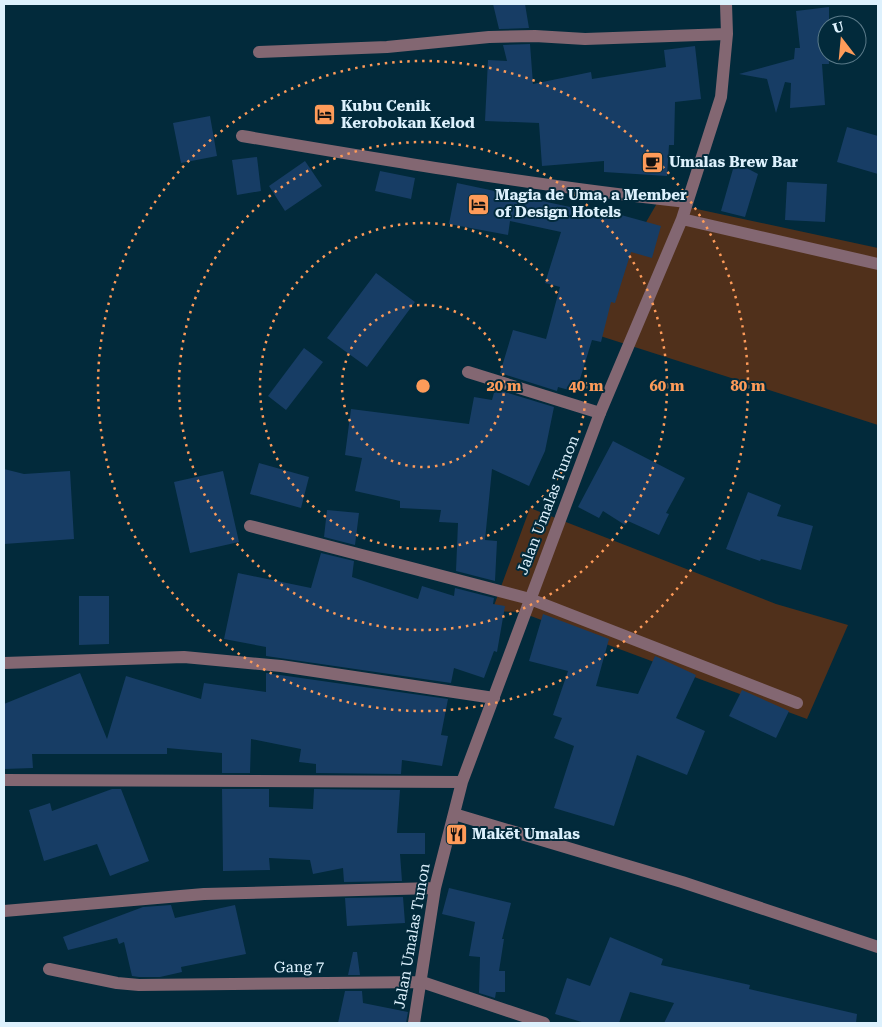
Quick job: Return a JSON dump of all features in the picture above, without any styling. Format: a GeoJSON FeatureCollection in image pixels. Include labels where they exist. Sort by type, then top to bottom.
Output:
{"type":"FeatureCollection","features":[{"type":"Feature","properties":{"kind":"street","name":"Jalan Umalas Tunon"},"geometry":{"type":"LineString","coordinates":[[414,1023],[422,982],[435,888],[462,782],[600,413],[682,219],[721,97],[727,34],[726,4]]}},
{"type":"Feature","properties":{"kind":"street"},"geometry":{"type":"LineString","coordinates":[[259,52],[387,47],[489,37],[535,36],[585,39],[727,34]]}},
{"type":"Feature","properties":{"kind":"street"},"geometry":{"type":"LineString","coordinates":[[242,136],[420,166],[613,194],[687,202]]}},
{"type":"Feature","properties":{"kind":"street"},"geometry":{"type":"LineString","coordinates":[[682,219],[878,264]]}},
{"type":"Feature","properties":{"kind":"street"},"geometry":{"type":"LineString","coordinates":[[468,372],[600,413]]}},
{"type":"Feature","properties":{"kind":"street"},"geometry":{"type":"LineString","coordinates":[[250,526],[530,599],[797,703]]}},
{"type":"Feature","properties":{"kind":"street"},"geometry":{"type":"LineString","coordinates":[[4,663],[184,657],[281,666],[494,698]]}},
{"type":"Feature","properties":{"kind":"street"},"geometry":{"type":"LineString","coordinates":[[4,780],[462,782]]}},
{"type":"Feature","properties":{"kind":"street"},"geometry":{"type":"LineString","coordinates":[[454,814],[682,882],[878,947]]}},
{"type":"Feature","properties":{"kind":"street"},"geometry":{"type":"LineString","coordinates":[[4,911],[204,894],[435,888]]}},
{"type":"Feature","properties":{"kind":"street","name":"Gang 7"},"geometry":{"type":"LineString","coordinates":[[49,969],[117,983],[139,984],[422,982],[544,1023]]}},
{"type":"Feature","properties":{"kind":"shaded area"},"geometry":{"type":"Polygon","coordinates":[[[660,198],[669,203],[878,248],[878,425],[594,334],[626,257],[660,198]]]}},
{"type":"Feature","properties":{"kind":"shaded area"},"geometry":{"type":"Polygon","coordinates":[[[530,508],[776,604],[848,625],[807,719],[520,612],[492,611],[530,508]]]}},
{"type":"Feature","properties":{"kind":"building"},"geometry":{"type":"Polygon","coordinates":[[[493,4],[525,4],[529,28],[499,29],[493,4]]]}},
{"type":"Feature","properties":{"kind":"building"},"geometry":{"type":"Polygon","coordinates":[[[829,7],[829,15],[817,15],[817,65],[822,65],[825,105],[790,108],[791,83],[785,82],[776,113],[767,79],[739,74],[794,59],[795,48],[800,48],[796,11],[829,7]]]}},
{"type":"Feature","properties":{"kind":"building"},"geometry":{"type":"Polygon","coordinates":[[[530,44],[533,84],[591,72],[592,79],[666,67],[664,50],[695,46],[701,99],[675,102],[674,145],[669,145],[667,176],[604,172],[604,161],[542,166],[539,123],[485,121],[488,60],[507,61],[503,45],[530,44]]]}},
{"type":"Feature","properties":{"kind":"building"},"geometry":{"type":"Polygon","coordinates":[[[210,116],[217,156],[181,163],[173,123],[210,116]]]}},
{"type":"Feature","properties":{"kind":"building"},"geometry":{"type":"Polygon","coordinates":[[[847,127],[878,136],[878,174],[837,162],[847,127]]]}},
{"type":"Feature","properties":{"kind":"building"},"geometry":{"type":"Polygon","coordinates":[[[257,157],[261,191],[237,195],[232,160],[257,157]]]}},
{"type":"Feature","properties":{"kind":"building"},"geometry":{"type":"Polygon","coordinates":[[[305,161],[322,186],[285,211],[269,186],[305,161]]]}},
{"type":"Feature","properties":{"kind":"building"},"geometry":{"type":"Polygon","coordinates":[[[735,162],[758,174],[745,217],[721,211],[735,162]]]}},
{"type":"Feature","properties":{"kind":"building"},"geometry":{"type":"Polygon","coordinates":[[[380,171],[415,178],[411,199],[375,191],[380,171]]]}},
{"type":"Feature","properties":{"kind":"building"},"geometry":{"type":"Polygon","coordinates":[[[787,182],[827,184],[825,222],[785,220],[787,182]]]}},
{"type":"Feature","properties":{"kind":"building"},"geometry":{"type":"Polygon","coordinates":[[[457,183],[603,214],[603,210],[661,226],[652,258],[631,252],[615,303],[611,302],[601,342],[592,340],[576,392],[558,387],[557,391],[500,373],[513,330],[546,339],[560,287],[545,283],[561,232],[510,221],[508,235],[449,224],[457,183]]]}},
{"type":"Feature","properties":{"kind":"building"},"geometry":{"type":"Polygon","coordinates":[[[376,273],[415,302],[367,367],[327,338],[376,273]]]}},
{"type":"Feature","properties":{"kind":"building"},"geometry":{"type":"Polygon","coordinates":[[[304,348],[323,362],[286,410],[268,396],[304,348]]]}},
{"type":"Feature","properties":{"kind":"building"},"geometry":{"type":"Polygon","coordinates":[[[495,389],[554,407],[545,451],[529,486],[492,469],[485,540],[497,541],[495,581],[456,571],[458,523],[439,522],[441,510],[400,508],[400,501],[355,491],[362,458],[345,455],[351,409],[469,424],[474,397],[492,400],[495,389]]]}},
{"type":"Feature","properties":{"kind":"building"},"geometry":{"type":"Polygon","coordinates":[[[613,441],[685,478],[666,513],[669,514],[659,535],[628,521],[625,525],[603,511],[599,518],[578,507],[613,441]]]}},
{"type":"Feature","properties":{"kind":"building"},"geometry":{"type":"Polygon","coordinates":[[[259,463],[309,477],[301,508],[250,494],[259,463]]]}},
{"type":"Feature","properties":{"kind":"building"},"geometry":{"type":"Polygon","coordinates":[[[4,469],[24,474],[70,471],[74,539],[4,544],[4,469]]]}},
{"type":"Feature","properties":{"kind":"building"},"geometry":{"type":"Polygon","coordinates":[[[223,471],[239,542],[190,553],[174,482],[223,471]]]}},
{"type":"Feature","properties":{"kind":"building"},"geometry":{"type":"Polygon","coordinates":[[[748,492],[781,505],[777,516],[813,526],[801,570],[761,559],[760,561],[726,549],[748,492]]]}},
{"type":"Feature","properties":{"kind":"building"},"geometry":{"type":"Polygon","coordinates":[[[327,510],[359,513],[355,545],[324,537],[327,510]]]}},
{"type":"Feature","properties":{"kind":"building"},"geometry":{"type":"Polygon","coordinates":[[[321,553],[354,561],[352,577],[418,599],[422,586],[454,596],[455,588],[494,598],[493,604],[505,606],[497,652],[494,651],[484,678],[454,668],[451,683],[266,656],[266,647],[224,639],[238,573],[311,588],[321,553]]]}},
{"type":"Feature","properties":{"kind":"building"},"geometry":{"type":"Polygon","coordinates":[[[79,596],[109,596],[109,644],[79,645],[79,596]]]}},
{"type":"Feature","properties":{"kind":"building"},"geometry":{"type":"Polygon","coordinates":[[[543,614],[609,639],[596,686],[638,694],[655,656],[696,675],[676,718],[705,731],[687,775],[637,755],[614,826],[554,808],[574,746],[554,738],[562,718],[553,715],[568,671],[529,661],[543,614]]]}},
{"type":"Feature","properties":{"kind":"building"},"geometry":{"type":"Polygon","coordinates":[[[80,673],[107,739],[126,676],[201,699],[204,683],[266,692],[266,673],[448,699],[441,735],[448,736],[442,766],[402,760],[401,774],[316,773],[316,764],[299,762],[301,749],[251,739],[250,773],[222,773],[222,753],[167,748],[167,754],[32,754],[33,768],[4,769],[4,704],[80,673]]]}},
{"type":"Feature","properties":{"kind":"building"},"geometry":{"type":"Polygon","coordinates":[[[742,690],[789,711],[776,738],[729,716],[742,690]]]}},
{"type":"Feature","properties":{"kind":"building"},"geometry":{"type":"Polygon","coordinates":[[[112,789],[121,789],[149,861],[110,876],[97,844],[44,861],[29,810],[50,803],[52,811],[112,789]]]}},
{"type":"Feature","properties":{"kind":"building"},"geometry":{"type":"Polygon","coordinates":[[[222,789],[269,789],[269,807],[313,809],[314,789],[400,790],[397,833],[425,833],[425,854],[400,854],[402,881],[344,882],[343,868],[313,874],[310,860],[269,858],[270,870],[223,871],[222,789]]]}},
{"type":"Feature","properties":{"kind":"building"},"geometry":{"type":"Polygon","coordinates":[[[449,888],[511,903],[502,939],[504,939],[499,971],[505,971],[505,992],[496,992],[495,998],[479,993],[480,957],[469,956],[475,922],[442,914],[449,888]]]}},
{"type":"Feature","properties":{"kind":"building"},"geometry":{"type":"Polygon","coordinates":[[[403,897],[405,923],[347,926],[345,898],[403,897]]]}},
{"type":"Feature","properties":{"kind":"building"},"geometry":{"type":"Polygon","coordinates":[[[171,905],[175,918],[235,905],[246,954],[181,967],[182,972],[160,977],[139,977],[132,976],[124,942],[119,944],[117,938],[68,950],[63,937],[143,907],[171,905]]]}},
{"type":"Feature","properties":{"kind":"building"},"geometry":{"type":"Polygon","coordinates":[[[610,937],[663,959],[661,965],[750,985],[749,989],[857,1014],[856,1023],[664,1023],[674,1003],[630,992],[619,1023],[585,1023],[555,1014],[567,978],[590,986],[610,937]]]}},
{"type":"Feature","properties":{"kind":"building"},"geometry":{"type":"Polygon","coordinates":[[[353,952],[357,952],[360,975],[348,975],[353,952]]]}},
{"type":"Feature","properties":{"kind":"building"},"geometry":{"type":"Polygon","coordinates":[[[345,991],[362,991],[363,1003],[408,1012],[406,1023],[338,1023],[345,991]]]}},
{"type":"Feature","properties":{"kind":"place","name":"Kubu Cenik Kerobokan Kelod"},"geometry":{"type":"Point","coordinates":[325,115]}},
{"type":"Feature","properties":{"kind":"place","name":"Umalas Brew Bar"},"geometry":{"type":"Point","coordinates":[653,162]}},
{"type":"Feature","properties":{"kind":"place","name":"Magia de Uma, a Member of Design Hotels"},"geometry":{"type":"Point","coordinates":[479,204]}},
{"type":"Feature","properties":{"kind":"place","name":"Makēt Umalas"},"geometry":{"type":"Point","coordinates":[456,834]}}]}
